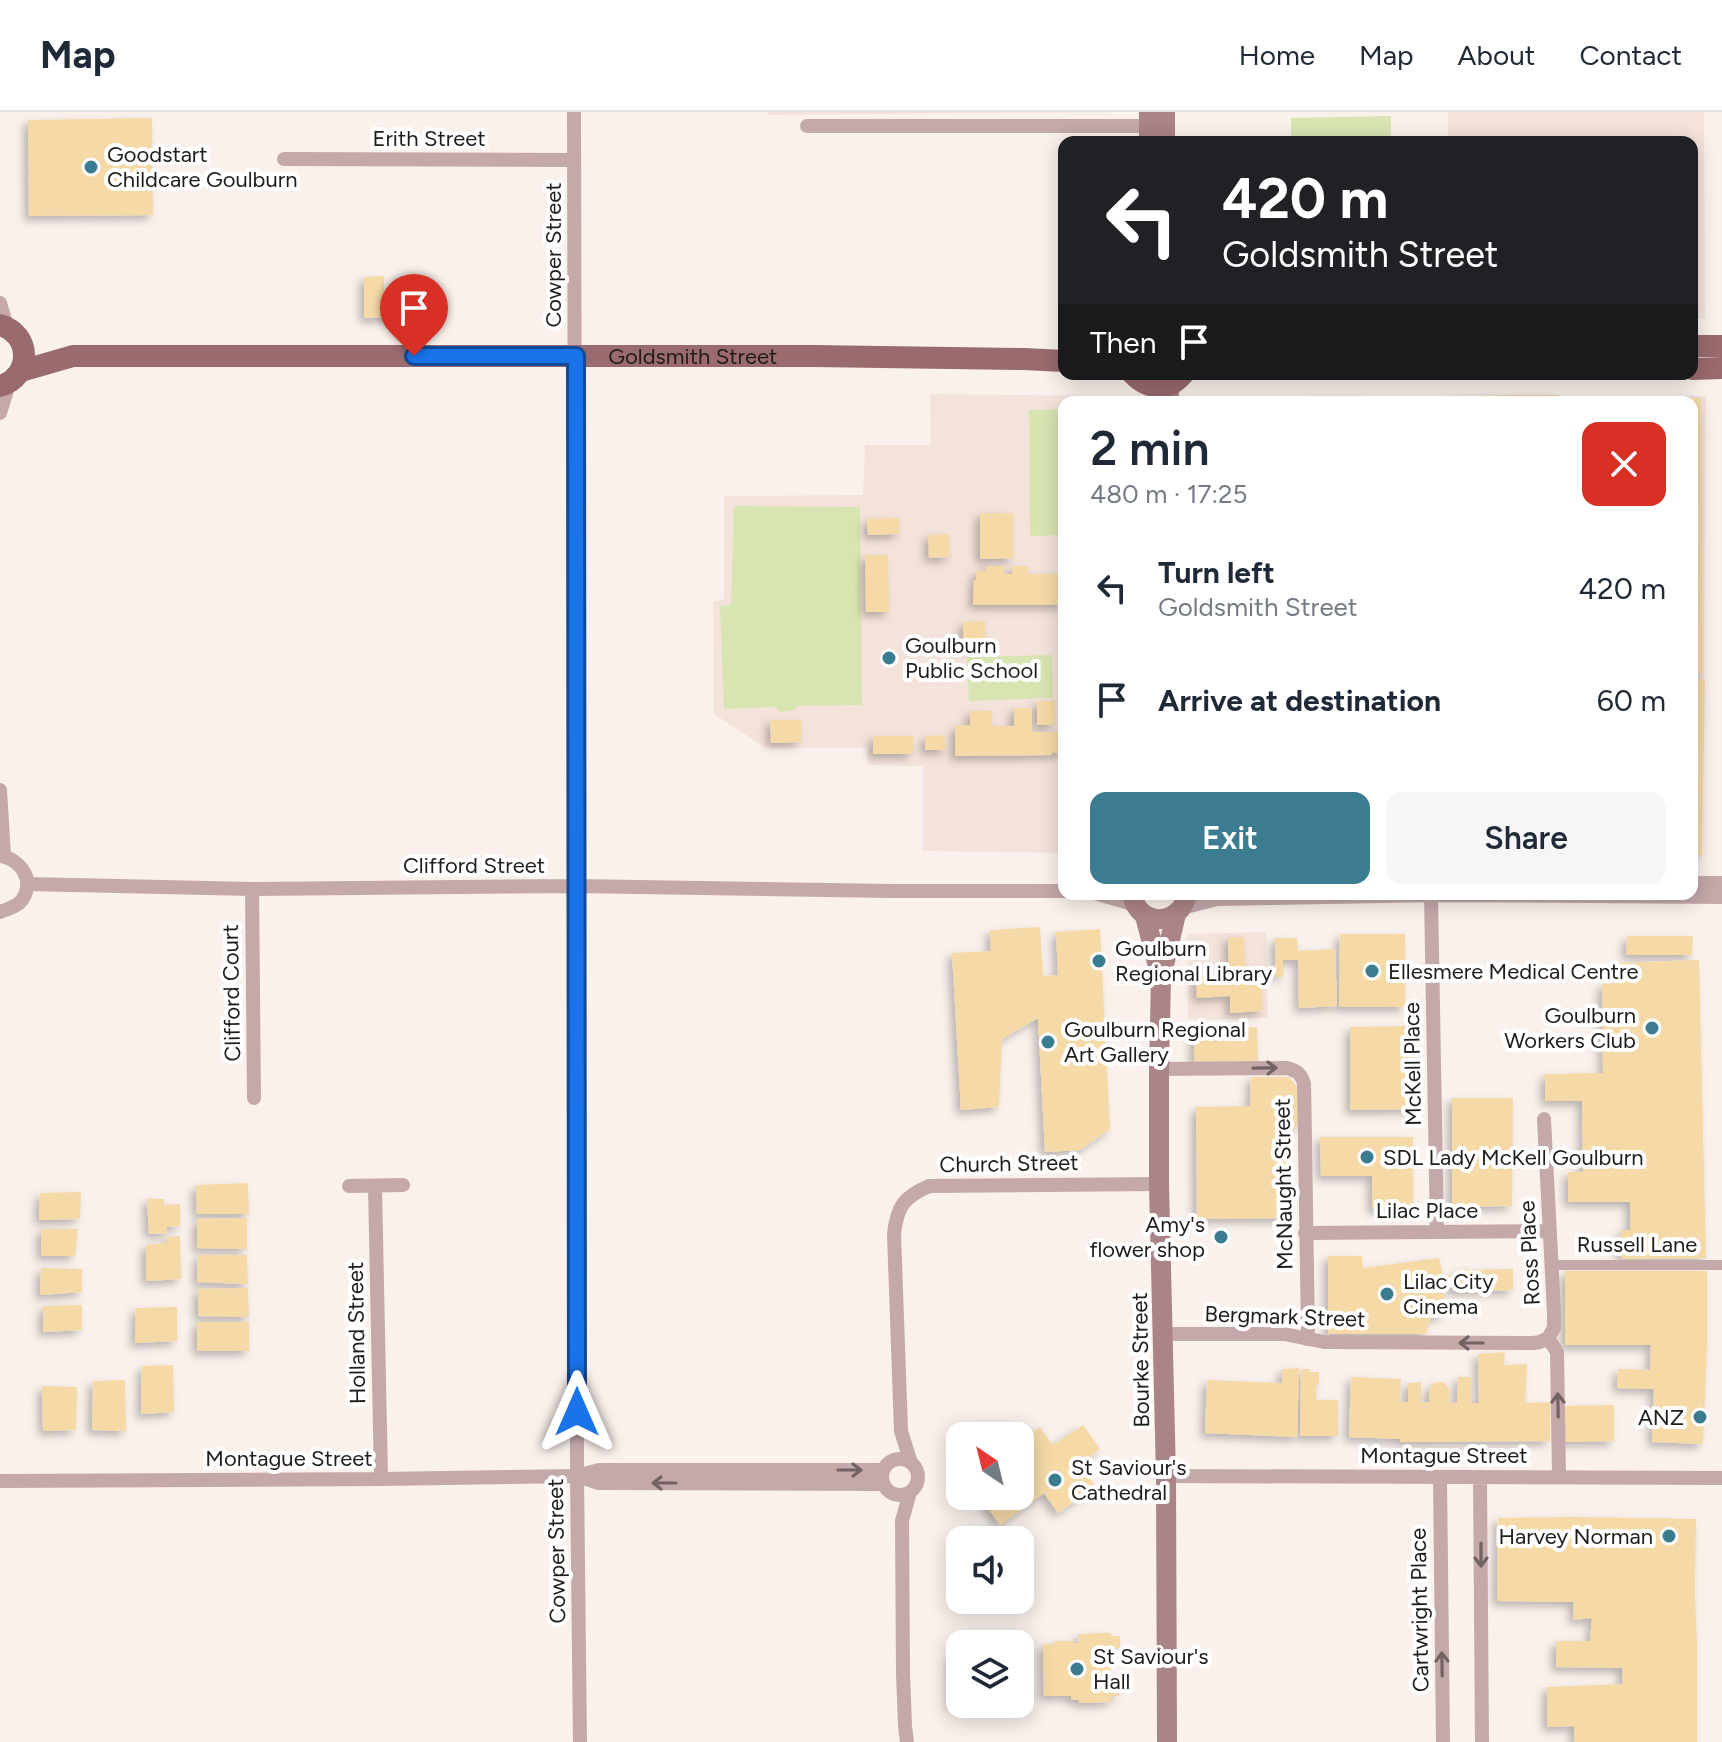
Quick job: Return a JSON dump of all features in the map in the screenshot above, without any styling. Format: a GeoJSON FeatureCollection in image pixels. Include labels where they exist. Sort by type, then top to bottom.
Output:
{"type":"FeatureCollection","features":[{"type":"Feature","properties":{"kind":"main road"},"geometry":{"type":"LineString","coordinates":[[1165,112],[1165,136]]}},
{"type":"Feature","properties":{"kind":"main road"},"geometry":{"type":"LineString","coordinates":[[9,331],[24,351],[24,361],[10,379]]}},
{"type":"Feature","properties":{"kind":"main road","name":"Goldsmith Street"},"geometry":{"type":"LineString","coordinates":[[9,331],[73,356]]}},
{"type":"Feature","properties":{"kind":"main road"},"geometry":{"type":"LineString","coordinates":[[1698,346],[1722,346]]}},
{"type":"Feature","properties":{"kind":"main road","name":"Goldsmith Street"},"geometry":{"type":"LineString","coordinates":[[1024,359],[1058,355]]}},
{"type":"Feature","properties":{"kind":"main road","name":"Goldsmith Street"},"geometry":{"type":"LineString","coordinates":[[10,379],[73,356],[576,356],[1058,361]]}},
{"type":"Feature","properties":{"kind":"main road"},"geometry":{"type":"LineString","coordinates":[[1698,369],[1722,368]]}},
{"type":"Feature","properties":{"kind":"main road"},"geometry":{"type":"LineString","coordinates":[[1138,905],[1161,919],[1182,906]]}},
{"type":"Feature","properties":{"kind":"main road","name":"Bourke Street"},"geometry":{"type":"LineString","coordinates":[[1138,905],[1161,978]]}},
{"type":"Feature","properties":{"kind":"main road","name":"Bourke Street"},"geometry":{"type":"LineString","coordinates":[[1167,1742],[1159,1069],[1161,978],[1182,906]]}},
{"type":"Feature","properties":{"kind":"street","name":"Cowper Street"},"geometry":{"type":"LineString","coordinates":[[574,112],[580,1742]]}},
{"type":"Feature","properties":{"kind":"street"},"geometry":{"type":"LineString","coordinates":[[807,126],[1149,127]]}},
{"type":"Feature","properties":{"kind":"street","name":"Erith Street"},"geometry":{"type":"LineString","coordinates":[[284,159],[574,160]]}},
{"type":"Feature","properties":{"kind":"street"},"geometry":{"type":"LineString","coordinates":[[0,303],[9,331]]}},
{"type":"Feature","properties":{"kind":"street"},"geometry":{"type":"LineString","coordinates":[[0,413],[10,379]]}},
{"type":"Feature","properties":{"kind":"street"},"geometry":{"type":"LineString","coordinates":[[0,790],[2,856],[23,869],[27,884],[22,900],[16,906],[0,911]]}},
{"type":"Feature","properties":{"kind":"street"},"geometry":{"type":"LineString","coordinates":[[1698,883],[1722,883]]}},
{"type":"Feature","properties":{"kind":"street","name":"Clifford Street"},"geometry":{"type":"LineString","coordinates":[[27,884],[252,889],[575,886],[1058,891]]}},
{"type":"Feature","properties":{"kind":"street","name":"Clifford Court"},"geometry":{"type":"LineString","coordinates":[[252,889],[254,1098]]}},
{"type":"Feature","properties":{"kind":"street"},"geometry":{"type":"LineString","coordinates":[[1698,897],[1722,897]]}},
{"type":"Feature","properties":{"kind":"street"},"geometry":{"type":"LineString","coordinates":[[1182,906],[1212,900]]}},
{"type":"Feature","properties":{"kind":"street","name":"McKell Place"},"geometry":{"type":"LineString","coordinates":[[1435,900],[1437,1232]]}},
{"type":"Feature","properties":{"kind":"street","name":"McNaught Street"},"geometry":{"type":"LineString","coordinates":[[1159,1069],[1287,1068],[1302,1076],[1307,1339]]}},
{"type":"Feature","properties":{"kind":"street","name":"Ross Place"},"geometry":{"type":"LineString","coordinates":[[1544,1119],[1554,1328],[1548,1338],[1557,1352],[1559,1476]]}},
{"type":"Feature","properties":{"kind":"street","name":"Church Street"},"geometry":{"type":"LineString","coordinates":[[911,1463],[901,1431],[894,1234],[895,1219],[902,1204],[929,1186],[947,1184],[1159,1184]]}},
{"type":"Feature","properties":{"kind":"street"},"geometry":{"type":"LineString","coordinates":[[349,1186],[403,1185]]}},
{"type":"Feature","properties":{"kind":"street","name":"Holland Street"},"geometry":{"type":"LineString","coordinates":[[375,1186],[381,1479]]}},
{"type":"Feature","properties":{"kind":"street","name":"Lilac Place"},"geometry":{"type":"LineString","coordinates":[[1305,1233],[1550,1231]]}},
{"type":"Feature","properties":{"kind":"street","name":"Russell Lane"},"geometry":{"type":"LineString","coordinates":[[1552,1265],[1722,1265]]}},
{"type":"Feature","properties":{"kind":"street","name":"Bergmark Street"},"geometry":{"type":"LineString","coordinates":[[1164,1334],[1284,1334],[1324,1342],[1533,1343],[1548,1338]]}},
{"type":"Feature","properties":{"kind":"street","name":"Church Street"},"geometry":{"type":"LineString","coordinates":[[888,1477],[901,1431]]}},
{"type":"Feature","properties":{"kind":"street"},"geometry":{"type":"LineString","coordinates":[[903,1459],[916,1469],[918,1478],[916,1486],[902,1495],[888,1477],[903,1459]]}},
{"type":"Feature","properties":{"kind":"street","name":"Montague Street"},"geometry":{"type":"LineString","coordinates":[[0,1481],[577,1476],[599,1470],[758,1477],[888,1477]]}},
{"type":"Feature","properties":{"kind":"street","name":"Montague Street"},"geometry":{"type":"LineString","coordinates":[[1166,1476],[1722,1478]]}},
{"type":"Feature","properties":{"kind":"street"},"geometry":{"type":"LineString","coordinates":[[888,1477],[902,1521]]}},
{"type":"Feature","properties":{"kind":"street","name":"Cartwright Place"},"geometry":{"type":"LineString","coordinates":[[1440,1477],[1443,1742]]}},
{"type":"Feature","properties":{"kind":"street"},"geometry":{"type":"LineString","coordinates":[[1480,1477],[1482,1742]]}},
{"type":"Feature","properties":{"kind":"street"},"geometry":{"type":"LineString","coordinates":[[907,1742],[903,1673],[902,1521],[910,1492]]}},
{"type":"Feature","properties":{"kind":"shaded area"},"geometry":{"type":"Polygon","coordinates":[[[768,112],[1116,112],[768,115],[768,112]]]}},
{"type":"Feature","properties":{"kind":"shaded area"},"geometry":{"type":"Polygon","coordinates":[[[1448,112],[1704,112],[1705,319],[1698,318],[1698,136],[1448,136],[1448,112]]]}},
{"type":"Feature","properties":{"kind":"shaded area","name":"Goulburn Public School"},"geometry":{"type":"Polygon","coordinates":[[[930,394],[1118,396],[1058,396],[1058,853],[923,851],[923,766],[868,765],[867,748],[766,748],[714,714],[713,602],[724,599],[724,496],[863,495],[865,445],[931,445],[930,394]]]}},
{"type":"Feature","properties":{"kind":"shaded area"},"geometry":{"type":"Polygon","coordinates":[[[1698,396],[1706,396],[1702,855],[1698,855],[1698,396]]]}},
{"type":"Feature","properties":{"kind":"shaded area"},"geometry":{"type":"Polygon","coordinates":[[[1266,932],[1268,1018],[1188,1020],[1187,934],[1266,932]]]}},
{"type":"Feature","properties":{"kind":"green space"},"geometry":{"type":"Polygon","coordinates":[[[1391,116],[1391,136],[1291,136],[1291,118],[1391,116]]]}},
{"type":"Feature","properties":{"kind":"green space"},"geometry":{"type":"Polygon","coordinates":[[[1058,409],[1058,535],[1030,536],[1029,410],[1058,409]]]}},
{"type":"Feature","properties":{"kind":"green space"},"geometry":{"type":"Polygon","coordinates":[[[734,506],[860,507],[862,705],[798,706],[792,711],[781,712],[775,707],[724,709],[720,606],[731,605],[734,506]]]}},
{"type":"Feature","properties":{"kind":"green space"},"geometry":{"type":"Polygon","coordinates":[[[1052,655],[1053,698],[969,701],[967,657],[1052,655]]]}},
{"type":"Feature","properties":{"kind":"building","name":"Goodstart Childcare Goulburn"},"geometry":{"type":"Polygon","coordinates":[[[152,118],[153,215],[29,216],[28,120],[152,118]]]}},
{"type":"Feature","properties":{"kind":"building"},"geometry":{"type":"Polygon","coordinates":[[[384,276],[384,294],[415,293],[415,317],[364,318],[364,277],[384,276]]]}},
{"type":"Feature","properties":{"kind":"building"},"geometry":{"type":"Polygon","coordinates":[[[1559,395],[1559,396],[1449,396],[1559,395]]]}},
{"type":"Feature","properties":{"kind":"building"},"geometry":{"type":"Polygon","coordinates":[[[1698,398],[1701,398],[1703,673],[1698,673],[1698,398]]]}},
{"type":"Feature","properties":{"kind":"building"},"geometry":{"type":"Polygon","coordinates":[[[980,513],[1013,513],[1013,558],[980,559],[980,513]]]}},
{"type":"Feature","properties":{"kind":"building"},"geometry":{"type":"Polygon","coordinates":[[[899,518],[899,534],[868,535],[867,519],[899,518]]]}},
{"type":"Feature","properties":{"kind":"building"},"geometry":{"type":"Polygon","coordinates":[[[949,534],[950,557],[929,558],[928,535],[949,534]]]}},
{"type":"Feature","properties":{"kind":"building"},"geometry":{"type":"Polygon","coordinates":[[[865,555],[888,555],[889,612],[866,612],[865,555]]]}},
{"type":"Feature","properties":{"kind":"building"},"geometry":{"type":"Polygon","coordinates":[[[986,566],[1004,566],[1004,574],[1012,574],[1012,566],[1028,566],[1028,574],[1058,574],[1058,605],[973,605],[976,571],[986,571],[986,566]]]}},
{"type":"Feature","properties":{"kind":"building"},"geometry":{"type":"Polygon","coordinates":[[[985,621],[985,647],[963,648],[963,622],[985,621]]]}},
{"type":"Feature","properties":{"kind":"building"},"geometry":{"type":"Polygon","coordinates":[[[1698,679],[1705,679],[1702,855],[1698,855],[1698,679]]]}},
{"type":"Feature","properties":{"kind":"building"},"geometry":{"type":"Polygon","coordinates":[[[1037,701],[1055,701],[1055,725],[1037,725],[1037,701]]]}},
{"type":"Feature","properties":{"kind":"building"},"geometry":{"type":"Polygon","coordinates":[[[1014,708],[1032,708],[1032,732],[1058,732],[1058,753],[955,756],[955,726],[970,725],[970,711],[992,711],[992,726],[1014,726],[1014,708]]]}},
{"type":"Feature","properties":{"kind":"building"},"geometry":{"type":"Polygon","coordinates":[[[770,720],[801,720],[801,742],[771,743],[770,720]]]}},
{"type":"Feature","properties":{"kind":"building"},"geometry":{"type":"Polygon","coordinates":[[[945,735],[946,750],[925,750],[925,736],[945,735]]]}},
{"type":"Feature","properties":{"kind":"building"},"geometry":{"type":"Polygon","coordinates":[[[873,736],[913,736],[913,754],[873,754],[873,736]]]}},
{"type":"Feature","properties":{"kind":"building"},"geometry":{"type":"Polygon","coordinates":[[[1040,927],[1043,976],[1058,975],[1056,932],[1100,929],[1110,1129],[1080,1150],[1045,1152],[1038,1018],[1002,1039],[999,1107],[961,1110],[952,953],[991,951],[990,930],[1040,927]]]}},
{"type":"Feature","properties":{"kind":"building","name":"Ellesmere Medical Centre"},"geometry":{"type":"Polygon","coordinates":[[[1340,934],[1405,934],[1405,1007],[1339,1007],[1340,934]]]}},
{"type":"Feature","properties":{"kind":"building"},"geometry":{"type":"Polygon","coordinates":[[[1627,936],[1693,936],[1692,955],[1626,955],[1627,936]]]}},
{"type":"Feature","properties":{"kind":"building"},"geometry":{"type":"Polygon","coordinates":[[[1228,937],[1244,937],[1245,970],[1261,969],[1263,1011],[1230,1013],[1230,996],[1197,998],[1196,976],[1229,975],[1228,937]]]}},
{"type":"Feature","properties":{"kind":"building"},"geometry":{"type":"Polygon","coordinates":[[[1275,938],[1297,938],[1298,951],[1335,949],[1337,1006],[1299,1008],[1298,960],[1283,960],[1283,977],[1275,977],[1275,938]]]}},
{"type":"Feature","properties":{"kind":"building"},"geometry":{"type":"Polygon","coordinates":[[[1699,960],[1706,1258],[1621,1259],[1621,1230],[1630,1230],[1630,1202],[1568,1202],[1568,1172],[1583,1172],[1582,1101],[1545,1101],[1545,1074],[1603,1073],[1602,984],[1620,983],[1619,963],[1699,960]]]}},
{"type":"Feature","properties":{"kind":"building"},"geometry":{"type":"Polygon","coordinates":[[[1414,1026],[1414,1109],[1350,1110],[1350,1027],[1414,1026]]]}},
{"type":"Feature","properties":{"kind":"building"},"geometry":{"type":"Polygon","coordinates":[[[1257,1027],[1258,1062],[1194,1063],[1194,1029],[1257,1027]]]}},
{"type":"Feature","properties":{"kind":"building"},"geometry":{"type":"Polygon","coordinates":[[[1251,1077],[1289,1077],[1300,1090],[1300,1122],[1289,1135],[1288,1218],[1197,1219],[1196,1107],[1250,1106],[1251,1077]]]}},
{"type":"Feature","properties":{"kind":"building"},"geometry":{"type":"Polygon","coordinates":[[[1452,1098],[1513,1098],[1512,1206],[1452,1207],[1452,1098]]]}},
{"type":"Feature","properties":{"kind":"building","name":"SDL Lady McKell Goulburn"},"geometry":{"type":"Polygon","coordinates":[[[1320,1137],[1413,1137],[1413,1208],[1372,1209],[1372,1176],[1321,1176],[1320,1137]]]}},
{"type":"Feature","properties":{"kind":"building"},"geometry":{"type":"Polygon","coordinates":[[[248,1183],[249,1214],[197,1214],[196,1185],[248,1183]]]}},
{"type":"Feature","properties":{"kind":"building"},"geometry":{"type":"Polygon","coordinates":[[[81,1192],[80,1219],[39,1220],[40,1193],[81,1192]]]}},
{"type":"Feature","properties":{"kind":"building"},"geometry":{"type":"Polygon","coordinates":[[[147,1199],[164,1199],[164,1205],[180,1204],[180,1226],[167,1227],[167,1233],[149,1234],[147,1199]]]}},
{"type":"Feature","properties":{"kind":"building"},"geometry":{"type":"Polygon","coordinates":[[[247,1218],[247,1249],[197,1248],[197,1219],[247,1218]]]}},
{"type":"Feature","properties":{"kind":"building"},"geometry":{"type":"Polygon","coordinates":[[[41,1229],[78,1229],[75,1256],[41,1256],[41,1229]]]}},
{"type":"Feature","properties":{"kind":"building"},"geometry":{"type":"Polygon","coordinates":[[[180,1236],[181,1279],[146,1281],[146,1245],[167,1243],[167,1237],[180,1236]]]}},
{"type":"Feature","properties":{"kind":"building"},"geometry":{"type":"Polygon","coordinates":[[[198,1255],[247,1255],[248,1284],[197,1282],[198,1255]]]}},
{"type":"Feature","properties":{"kind":"building","name":"Lilac City Cinema"},"geometry":{"type":"Polygon","coordinates":[[[1328,1256],[1362,1256],[1363,1268],[1439,1258],[1443,1275],[1456,1276],[1457,1270],[1513,1269],[1513,1290],[1453,1291],[1456,1287],[1446,1287],[1442,1317],[1431,1316],[1426,1334],[1328,1334],[1328,1256]]]}},
{"type":"Feature","properties":{"kind":"building"},"geometry":{"type":"Polygon","coordinates":[[[41,1268],[82,1269],[82,1292],[40,1295],[41,1268]]]}},
{"type":"Feature","properties":{"kind":"building"},"geometry":{"type":"Polygon","coordinates":[[[1565,1271],[1707,1271],[1703,1444],[1652,1442],[1654,1389],[1617,1388],[1618,1369],[1650,1370],[1651,1345],[1565,1345],[1565,1271]]]}},
{"type":"Feature","properties":{"kind":"building"},"geometry":{"type":"Polygon","coordinates":[[[248,1288],[249,1317],[198,1316],[198,1289],[248,1288]]]}},
{"type":"Feature","properties":{"kind":"building"},"geometry":{"type":"Polygon","coordinates":[[[82,1305],[82,1330],[43,1332],[43,1306],[82,1305]]]}},
{"type":"Feature","properties":{"kind":"building"},"geometry":{"type":"Polygon","coordinates":[[[177,1307],[177,1341],[135,1343],[136,1308],[177,1307]]]}},
{"type":"Feature","properties":{"kind":"building"},"geometry":{"type":"Polygon","coordinates":[[[197,1322],[249,1322],[249,1351],[197,1351],[197,1322]]]}},
{"type":"Feature","properties":{"kind":"building"},"geometry":{"type":"Polygon","coordinates":[[[1505,1352],[1504,1365],[1527,1364],[1525,1403],[1550,1402],[1550,1441],[1400,1442],[1400,1439],[1349,1437],[1351,1377],[1401,1379],[1400,1402],[1408,1402],[1408,1383],[1421,1382],[1421,1402],[1425,1403],[1429,1402],[1429,1389],[1434,1383],[1444,1382],[1450,1389],[1449,1403],[1454,1403],[1457,1402],[1458,1377],[1471,1377],[1471,1403],[1479,1403],[1478,1354],[1505,1352]]]}},
{"type":"Feature","properties":{"kind":"building"},"geometry":{"type":"Polygon","coordinates":[[[173,1365],[174,1412],[141,1414],[142,1366],[173,1365]]]}},
{"type":"Feature","properties":{"kind":"building"},"geometry":{"type":"Polygon","coordinates":[[[1299,1368],[1297,1437],[1205,1433],[1207,1380],[1282,1383],[1282,1369],[1299,1368]]]}},
{"type":"Feature","properties":{"kind":"building"},"geometry":{"type":"Polygon","coordinates":[[[1301,1369],[1319,1372],[1316,1400],[1338,1400],[1338,1436],[1300,1436],[1301,1369]]]}},
{"type":"Feature","properties":{"kind":"building"},"geometry":{"type":"Polygon","coordinates":[[[125,1380],[126,1431],[92,1430],[93,1381],[125,1380]]]}},
{"type":"Feature","properties":{"kind":"building"},"geometry":{"type":"Polygon","coordinates":[[[42,1386],[77,1387],[76,1430],[43,1431],[42,1386]]]}},
{"type":"Feature","properties":{"kind":"building"},"geometry":{"type":"Polygon","coordinates":[[[1614,1405],[1614,1441],[1563,1442],[1562,1406],[1614,1405]]]}},
{"type":"Feature","properties":{"kind":"building","name":"St Saviour's Cathedral"},"geometry":{"type":"Polygon","coordinates":[[[1083,1425],[1100,1449],[1080,1464],[1096,1487],[1058,1513],[1044,1493],[1034,1500],[1034,1431],[1040,1427],[1053,1445],[1083,1425]]]}},
{"type":"Feature","properties":{"kind":"building","name":"St Saviour's Cathedral"},"geometry":{"type":"Polygon","coordinates":[[[989,1510],[1021,1510],[1000,1525],[989,1510]]]}},
{"type":"Feature","properties":{"kind":"building"},"geometry":{"type":"Polygon","coordinates":[[[1498,1518],[1696,1519],[1697,1742],[1574,1742],[1574,1726],[1547,1727],[1547,1687],[1622,1684],[1622,1668],[1556,1667],[1556,1641],[1590,1641],[1592,1618],[1573,1620],[1574,1602],[1497,1601],[1498,1518]]]}},
{"type":"Feature","properties":{"kind":"building","name":"St Saviour's Hall"},"geometry":{"type":"Polygon","coordinates":[[[1111,1633],[1111,1636],[1120,1636],[1120,1648],[1110,1648],[1111,1690],[1119,1689],[1119,1696],[1111,1696],[1111,1702],[1079,1703],[1079,1700],[1071,1700],[1071,1696],[1044,1696],[1043,1644],[1054,1644],[1055,1641],[1079,1643],[1078,1634],[1111,1633]]]}},
{"type":"Feature","properties":{"kind":"place","name":"Goodstart Childcare Goulburn"},"geometry":{"type":"Point","coordinates":[91,167]}},
{"type":"Feature","properties":{"kind":"place","name":"Goulburn Public School"},"geometry":{"type":"Point","coordinates":[889,658]}},
{"type":"Feature","properties":{"kind":"place","name":"Goulburn Regional Library"},"geometry":{"type":"Point","coordinates":[1099,961]}},
{"type":"Feature","properties":{"kind":"place","name":"Ellesmere Medical Centre"},"geometry":{"type":"Point","coordinates":[1372,971]}},
{"type":"Feature","properties":{"kind":"place","name":"Goulburn Workers Club"},"geometry":{"type":"Point","coordinates":[1652,1028]}},
{"type":"Feature","properties":{"kind":"place","name":"Goulburn Regional Art Gallery"},"geometry":{"type":"Point","coordinates":[1048,1042]}},
{"type":"Feature","properties":{"kind":"place","name":"SDL Lady McKell Goulburn"},"geometry":{"type":"Point","coordinates":[1367,1157]}},
{"type":"Feature","properties":{"kind":"place","name":"Amy's flower shop"},"geometry":{"type":"Point","coordinates":[1221,1237]}},
{"type":"Feature","properties":{"kind":"place","name":"Lilac City Cinema"},"geometry":{"type":"Point","coordinates":[1387,1294]}},
{"type":"Feature","properties":{"kind":"place","name":"ANZ"},"geometry":{"type":"Point","coordinates":[1700,1417]}},
{"type":"Feature","properties":{"kind":"place","name":"St Saviour's Cathedral"},"geometry":{"type":"Point","coordinates":[1055,1480]}},
{"type":"Feature","properties":{"kind":"place","name":"Harvey Norman"},"geometry":{"type":"Point","coordinates":[1669,1536]}},
{"type":"Feature","properties":{"kind":"place","name":"St Saviour's Hall"},"geometry":{"type":"Point","coordinates":[1077,1669]}},
{"type":"Feature","properties":{"kind":"route"},"geometry":{"type":"LineString","coordinates":[[414,356],[576,356],[577,1412]]}}]}
